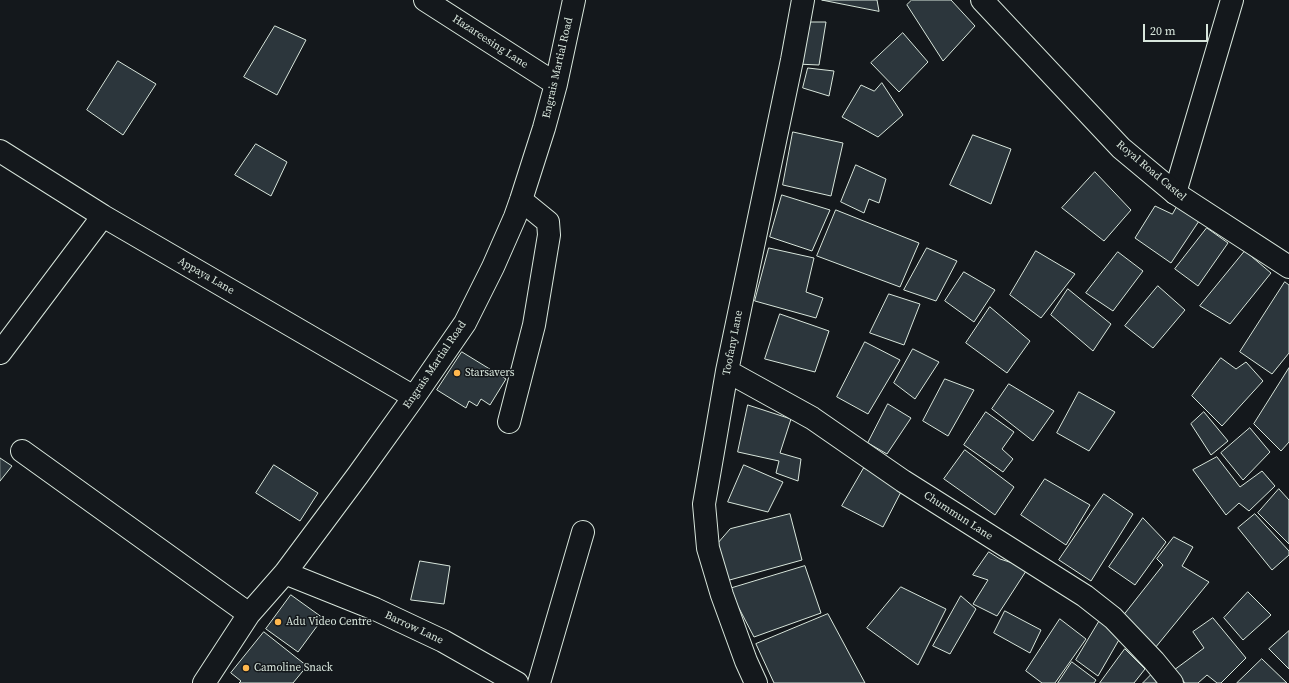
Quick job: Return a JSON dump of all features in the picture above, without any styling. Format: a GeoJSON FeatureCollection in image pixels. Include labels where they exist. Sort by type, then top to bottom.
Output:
{"type":"FeatureCollection","features":[{"type":"Feature","properties":{"kind":"street","name":"Hazareesing Lane"},"geometry":{"type":"LineString","coordinates":[[425,0],[556,84]]}},
{"type":"Feature","properties":{"kind":"street","name":"Engrais Martial Road"},"geometry":{"type":"LineString","coordinates":[[204,683],[249,614],[285,572],[358,475],[465,323],[493,267],[521,200],[544,128],[556,84],[574,0]]}},
{"type":"Feature","properties":{"kind":"street","name":"Toofany Lane"},"geometry":{"type":"LineString","coordinates":[[756,683],[746,661],[722,595],[708,548],[704,504],[727,371],[792,60],[803,0]]}},
{"type":"Feature","properties":{"kind":"street","name":"Royal Road Castel"},"geometry":{"type":"LineString","coordinates":[[982,0],[1121,148],[1175,193],[1289,267]]}},
{"type":"Feature","properties":{"kind":"street"},"geometry":{"type":"LineString","coordinates":[[1175,193],[1232,0]]}},
{"type":"Feature","properties":{"kind":"street","name":"Appaya Lane"},"geometry":{"type":"LineString","coordinates":[[0,151],[103,216],[414,397]]}},
{"type":"Feature","properties":{"kind":"street"},"geometry":{"type":"LineString","coordinates":[[509,422],[534,325],[549,235],[548,222],[521,200]]}},
{"type":"Feature","properties":{"kind":"street"},"geometry":{"type":"LineString","coordinates":[[0,353],[103,216]]}},
{"type":"Feature","properties":{"kind":"street","name":"Chummun Lane"},"geometry":{"type":"LineString","coordinates":[[727,371],[812,418],[903,481],[1085,596],[1113,618],[1154,661],[1172,683]]}},
{"type":"Feature","properties":{"kind":"street"},"geometry":{"type":"LineString","coordinates":[[22,451],[249,614]]}},
{"type":"Feature","properties":{"kind":"street"},"geometry":{"type":"LineString","coordinates":[[540,683],[583,532]]}},
{"type":"Feature","properties":{"kind":"street","name":"Barrow Lane"},"geometry":{"type":"LineString","coordinates":[[285,572],[375,609],[442,640],[517,683]]}},
{"type":"Feature","properties":{"kind":"building"},"geometry":{"type":"Polygon","coordinates":[[[822,0],[877,0],[879,11],[822,0]]]}},
{"type":"Feature","properties":{"kind":"building"},"geometry":{"type":"Polygon","coordinates":[[[912,0],[951,0],[975,26],[943,61],[907,5],[912,0]]]}},
{"type":"Feature","properties":{"kind":"building"},"geometry":{"type":"Polygon","coordinates":[[[804,22],[826,22],[819,65],[796,64],[804,22]]]}},
{"type":"Feature","properties":{"kind":"building"},"geometry":{"type":"Polygon","coordinates":[[[275,26],[306,40],[277,95],[244,77],[275,26]]]}},
{"type":"Feature","properties":{"kind":"building"},"geometry":{"type":"Polygon","coordinates":[[[903,33],[928,62],[899,92],[871,63],[903,33]]]}},
{"type":"Feature","properties":{"kind":"building"},"geometry":{"type":"Polygon","coordinates":[[[118,61],[156,84],[123,135],[87,110],[118,61]]]}},
{"type":"Feature","properties":{"kind":"building"},"geometry":{"type":"Polygon","coordinates":[[[808,68],[834,71],[829,96],[803,88],[808,68]]]}},
{"type":"Feature","properties":{"kind":"building"},"geometry":{"type":"Polygon","coordinates":[[[882,83],[903,115],[878,137],[842,117],[861,85],[874,91],[882,83]]]}},
{"type":"Feature","properties":{"kind":"building"},"geometry":{"type":"Polygon","coordinates":[[[793,132],[843,143],[831,196],[783,185],[793,132]]]}},
{"type":"Feature","properties":{"kind":"building"},"geometry":{"type":"Polygon","coordinates":[[[973,135],[1011,149],[991,204],[950,185],[973,135]]]}},
{"type":"Feature","properties":{"kind":"building"},"geometry":{"type":"Polygon","coordinates":[[[256,144],[287,162],[271,196],[235,175],[256,144]]]}},
{"type":"Feature","properties":{"kind":"building"},"geometry":{"type":"Polygon","coordinates":[[[856,165],[886,179],[879,203],[869,199],[864,213],[841,202],[856,165]]]}},
{"type":"Feature","properties":{"kind":"building"},"geometry":{"type":"Polygon","coordinates":[[[1095,172],[1131,210],[1104,241],[1062,208],[1095,172]]]}},
{"type":"Feature","properties":{"kind":"building"},"geometry":{"type":"Polygon","coordinates":[[[782,195],[830,210],[812,251],[770,237],[782,195]]]}},
{"type":"Feature","properties":{"kind":"building"},"geometry":{"type":"Polygon","coordinates":[[[1178,205],[1199,221],[1171,263],[1135,238],[1155,206],[1172,214],[1178,205]]]}},
{"type":"Feature","properties":{"kind":"building"},"geometry":{"type":"Polygon","coordinates":[[[836,210],[919,243],[900,287],[817,256],[836,210]]]}},
{"type":"Feature","properties":{"kind":"building"},"geometry":{"type":"Polygon","coordinates":[[[1207,228],[1228,243],[1198,286],[1175,269],[1207,228]]]}},
{"type":"Feature","properties":{"kind":"building"},"geometry":{"type":"Polygon","coordinates":[[[769,248],[814,258],[806,292],[823,298],[816,318],[755,301],[769,248]]]}},
{"type":"Feature","properties":{"kind":"building"},"geometry":{"type":"Polygon","coordinates":[[[927,248],[957,261],[936,301],[904,290],[927,248]]]}},
{"type":"Feature","properties":{"kind":"building"},"geometry":{"type":"Polygon","coordinates":[[[1036,251],[1075,274],[1041,318],[1010,295],[1036,251]]]}},
{"type":"Feature","properties":{"kind":"building"},"geometry":{"type":"Polygon","coordinates":[[[1245,251],[1271,273],[1230,324],[1200,306],[1245,251]]]}},
{"type":"Feature","properties":{"kind":"building"},"geometry":{"type":"Polygon","coordinates":[[[1118,252],[1143,271],[1113,311],[1086,293],[1118,252]]]}},
{"type":"Feature","properties":{"kind":"building"},"geometry":{"type":"Polygon","coordinates":[[[964,272],[995,290],[974,322],[945,301],[964,272]]]}},
{"type":"Feature","properties":{"kind":"building"},"geometry":{"type":"Polygon","coordinates":[[[1285,282],[1289,285],[1289,353],[1272,374],[1240,352],[1285,282]]]}},
{"type":"Feature","properties":{"kind":"building"},"geometry":{"type":"Polygon","coordinates":[[[1158,286],[1185,310],[1153,348],[1125,326],[1158,286]]]}},
{"type":"Feature","properties":{"kind":"building"},"geometry":{"type":"Polygon","coordinates":[[[1068,289],[1111,324],[1093,351],[1051,315],[1068,289]]]}},
{"type":"Feature","properties":{"kind":"building"},"geometry":{"type":"Polygon","coordinates":[[[889,294],[920,304],[904,345],[870,333],[889,294]]]}},
{"type":"Feature","properties":{"kind":"building"},"geometry":{"type":"Polygon","coordinates":[[[990,307],[1030,341],[1007,373],[966,343],[990,307]]]}},
{"type":"Feature","properties":{"kind":"building"},"geometry":{"type":"Polygon","coordinates":[[[780,314],[829,331],[815,372],[765,359],[780,314]]]}},
{"type":"Feature","properties":{"kind":"building"},"geometry":{"type":"Polygon","coordinates":[[[865,342],[900,360],[868,414],[837,397],[865,342]]]}},
{"type":"Feature","properties":{"kind":"building"},"geometry":{"type":"Polygon","coordinates":[[[913,349],[939,362],[915,399],[894,383],[913,349]]]}},
{"type":"Feature","properties":{"kind":"building"},"geometry":{"type":"Polygon","coordinates":[[[462,352],[506,379],[490,405],[481,399],[477,406],[469,401],[466,408],[437,390],[462,352]]]}},
{"type":"Feature","properties":{"kind":"building"},"geometry":{"type":"Polygon","coordinates":[[[1221,358],[1236,369],[1246,362],[1263,381],[1222,426],[1192,396],[1221,358]]]}},
{"type":"Feature","properties":{"kind":"building"},"geometry":{"type":"Polygon","coordinates":[[[1289,368],[1289,442],[1281,451],[1254,424],[1289,368]]]}},
{"type":"Feature","properties":{"kind":"building"},"geometry":{"type":"Polygon","coordinates":[[[945,379],[974,390],[948,436],[923,421],[945,379]]]}},
{"type":"Feature","properties":{"kind":"building"},"geometry":{"type":"Polygon","coordinates":[[[1009,384],[1054,411],[1033,441],[992,409],[1009,384]]]}},
{"type":"Feature","properties":{"kind":"building"},"geometry":{"type":"Polygon","coordinates":[[[1079,392],[1115,412],[1089,451],[1057,433],[1079,392]]]}},
{"type":"Feature","properties":{"kind":"building"},"geometry":{"type":"Polygon","coordinates":[[[888,404],[911,418],[887,454],[868,443],[888,404]]]}},
{"type":"Feature","properties":{"kind":"building"},"geometry":{"type":"Polygon","coordinates":[[[748,405],[791,419],[780,453],[801,459],[798,481],[776,473],[779,461],[738,452],[748,405]]]}},
{"type":"Feature","properties":{"kind":"building"},"geometry":{"type":"Polygon","coordinates":[[[986,412],[1014,432],[1002,449],[1013,459],[1003,472],[964,445],[986,412]]]}},
{"type":"Feature","properties":{"kind":"building"},"geometry":{"type":"Polygon","coordinates":[[[1204,412],[1228,441],[1211,455],[1191,424],[1204,412]]]}},
{"type":"Feature","properties":{"kind":"building"},"geometry":{"type":"Polygon","coordinates":[[[1250,428],[1270,452],[1243,480],[1221,453],[1250,428]]]}},
{"type":"Feature","properties":{"kind":"building"},"geometry":{"type":"Polygon","coordinates":[[[965,450],[1014,487],[995,515],[944,479],[965,450]]]}},
{"type":"Feature","properties":{"kind":"building"},"geometry":{"type":"Polygon","coordinates":[[[1217,457],[1240,487],[1262,471],[1275,486],[1249,511],[1239,503],[1226,515],[1193,470],[1217,457]]]}},
{"type":"Feature","properties":{"kind":"building"},"geometry":{"type":"Polygon","coordinates":[[[0,458],[12,466],[0,481],[0,458]]]}},
{"type":"Feature","properties":{"kind":"building"},"geometry":{"type":"Polygon","coordinates":[[[274,465],[318,493],[300,521],[256,493],[274,465]]]}},
{"type":"Feature","properties":{"kind":"building"},"geometry":{"type":"Polygon","coordinates":[[[744,465],[783,482],[768,512],[728,502],[744,465]]]}},
{"type":"Feature","properties":{"kind":"building"},"geometry":{"type":"Polygon","coordinates":[[[864,468],[903,488],[883,527],[842,506],[864,468]]]}},
{"type":"Feature","properties":{"kind":"building"},"geometry":{"type":"Polygon","coordinates":[[[1045,479],[1090,505],[1066,545],[1021,515],[1045,479]]]}},
{"type":"Feature","properties":{"kind":"building"},"geometry":{"type":"Polygon","coordinates":[[[1279,489],[1289,500],[1289,544],[1258,513],[1279,489]]]}},
{"type":"Feature","properties":{"kind":"building"},"geometry":{"type":"Polygon","coordinates":[[[1104,494],[1133,514],[1091,581],[1059,560],[1104,494]]]}},
{"type":"Feature","properties":{"kind":"building"},"geometry":{"type":"Polygon","coordinates":[[[790,514],[802,560],[726,581],[717,544],[730,529],[790,514]]]}},
{"type":"Feature","properties":{"kind":"building"},"geometry":{"type":"Polygon","coordinates":[[[1255,514],[1289,551],[1289,555],[1272,570],[1238,528],[1255,514]]]}},
{"type":"Feature","properties":{"kind":"building"},"geometry":{"type":"Polygon","coordinates":[[[1143,518],[1166,542],[1135,585],[1109,567],[1143,518]]]}},
{"type":"Feature","properties":{"kind":"building"},"geometry":{"type":"Polygon","coordinates":[[[1174,537],[1193,547],[1182,566],[1209,582],[1155,648],[1122,617],[1163,565],[1157,559],[1174,537]]]}},
{"type":"Feature","properties":{"kind":"building"},"geometry":{"type":"Polygon","coordinates":[[[989,552],[1000,559],[1028,568],[997,616],[973,604],[988,580],[973,575],[989,552]]]}},
{"type":"Feature","properties":{"kind":"building"},"geometry":{"type":"Polygon","coordinates":[[[420,561],[450,566],[444,604],[411,600],[420,561]]]}},
{"type":"Feature","properties":{"kind":"building"},"geometry":{"type":"Polygon","coordinates":[[[805,566],[821,613],[754,637],[729,589],[805,566]]]}},
{"type":"Feature","properties":{"kind":"building"},"geometry":{"type":"Polygon","coordinates":[[[901,587],[946,609],[918,665],[867,628],[901,587]]]}},
{"type":"Feature","properties":{"kind":"building"},"geometry":{"type":"Polygon","coordinates":[[[1248,592],[1271,615],[1243,640],[1224,618],[1248,592]]]}},
{"type":"Feature","properties":{"kind":"building"},"geometry":{"type":"Polygon","coordinates":[[[291,595],[323,618],[298,652],[266,629],[291,595]]]}},
{"type":"Feature","properties":{"kind":"building"},"geometry":{"type":"Polygon","coordinates":[[[961,596],[976,609],[950,654],[933,646],[961,596]]]}},
{"type":"Feature","properties":{"kind":"building"},"geometry":{"type":"Polygon","coordinates":[[[1005,611],[1041,630],[1030,653],[994,633],[1005,611]]]}},
{"type":"Feature","properties":{"kind":"building"},"geometry":{"type":"Polygon","coordinates":[[[828,614],[865,683],[774,683],[756,644],[828,614]]]}},
{"type":"Feature","properties":{"kind":"building"},"geometry":{"type":"Polygon","coordinates":[[[1213,618],[1246,658],[1221,683],[1217,683],[1207,675],[1198,683],[1185,683],[1174,670],[1204,648],[1193,632],[1213,618]]]}},
{"type":"Feature","properties":{"kind":"building"},"geometry":{"type":"Polygon","coordinates":[[[1060,619],[1086,639],[1055,683],[1042,683],[1026,671],[1060,619]]]}},
{"type":"Feature","properties":{"kind":"building"},"geometry":{"type":"Polygon","coordinates":[[[1100,620],[1120,638],[1098,676],[1076,660],[1100,620]]]}},
{"type":"Feature","properties":{"kind":"building"},"geometry":{"type":"Polygon","coordinates":[[[1289,631],[1289,669],[1269,649],[1289,631]]]}},
{"type":"Feature","properties":{"kind":"building"},"geometry":{"type":"Polygon","coordinates":[[[264,632],[307,666],[293,683],[239,683],[241,681],[231,673],[264,632]]]}},
{"type":"Feature","properties":{"kind":"building"},"geometry":{"type":"Polygon","coordinates":[[[1125,649],[1145,669],[1134,683],[1100,683],[1125,649]]]}},
{"type":"Feature","properties":{"kind":"building"},"geometry":{"type":"Polygon","coordinates":[[[1262,659],[1287,683],[1237,683],[1262,659]]]}},
{"type":"Feature","properties":{"kind":"building"},"geometry":{"type":"Polygon","coordinates":[[[1072,662],[1096,680],[1094,683],[1058,683],[1072,662]]]}},
{"type":"Feature","properties":{"kind":"building"},"geometry":{"type":"Polygon","coordinates":[[[1156,670],[1167,683],[1143,683],[1156,670]]]}},
{"type":"Feature","properties":{"kind":"place","name":"Starsavers"},"geometry":{"type":"Point","coordinates":[457,373]}},
{"type":"Feature","properties":{"kind":"place","name":"Adu Video Centre"},"geometry":{"type":"Point","coordinates":[278,622]}},
{"type":"Feature","properties":{"kind":"place","name":"Camoline Snack"},"geometry":{"type":"Point","coordinates":[246,668]}}]}
